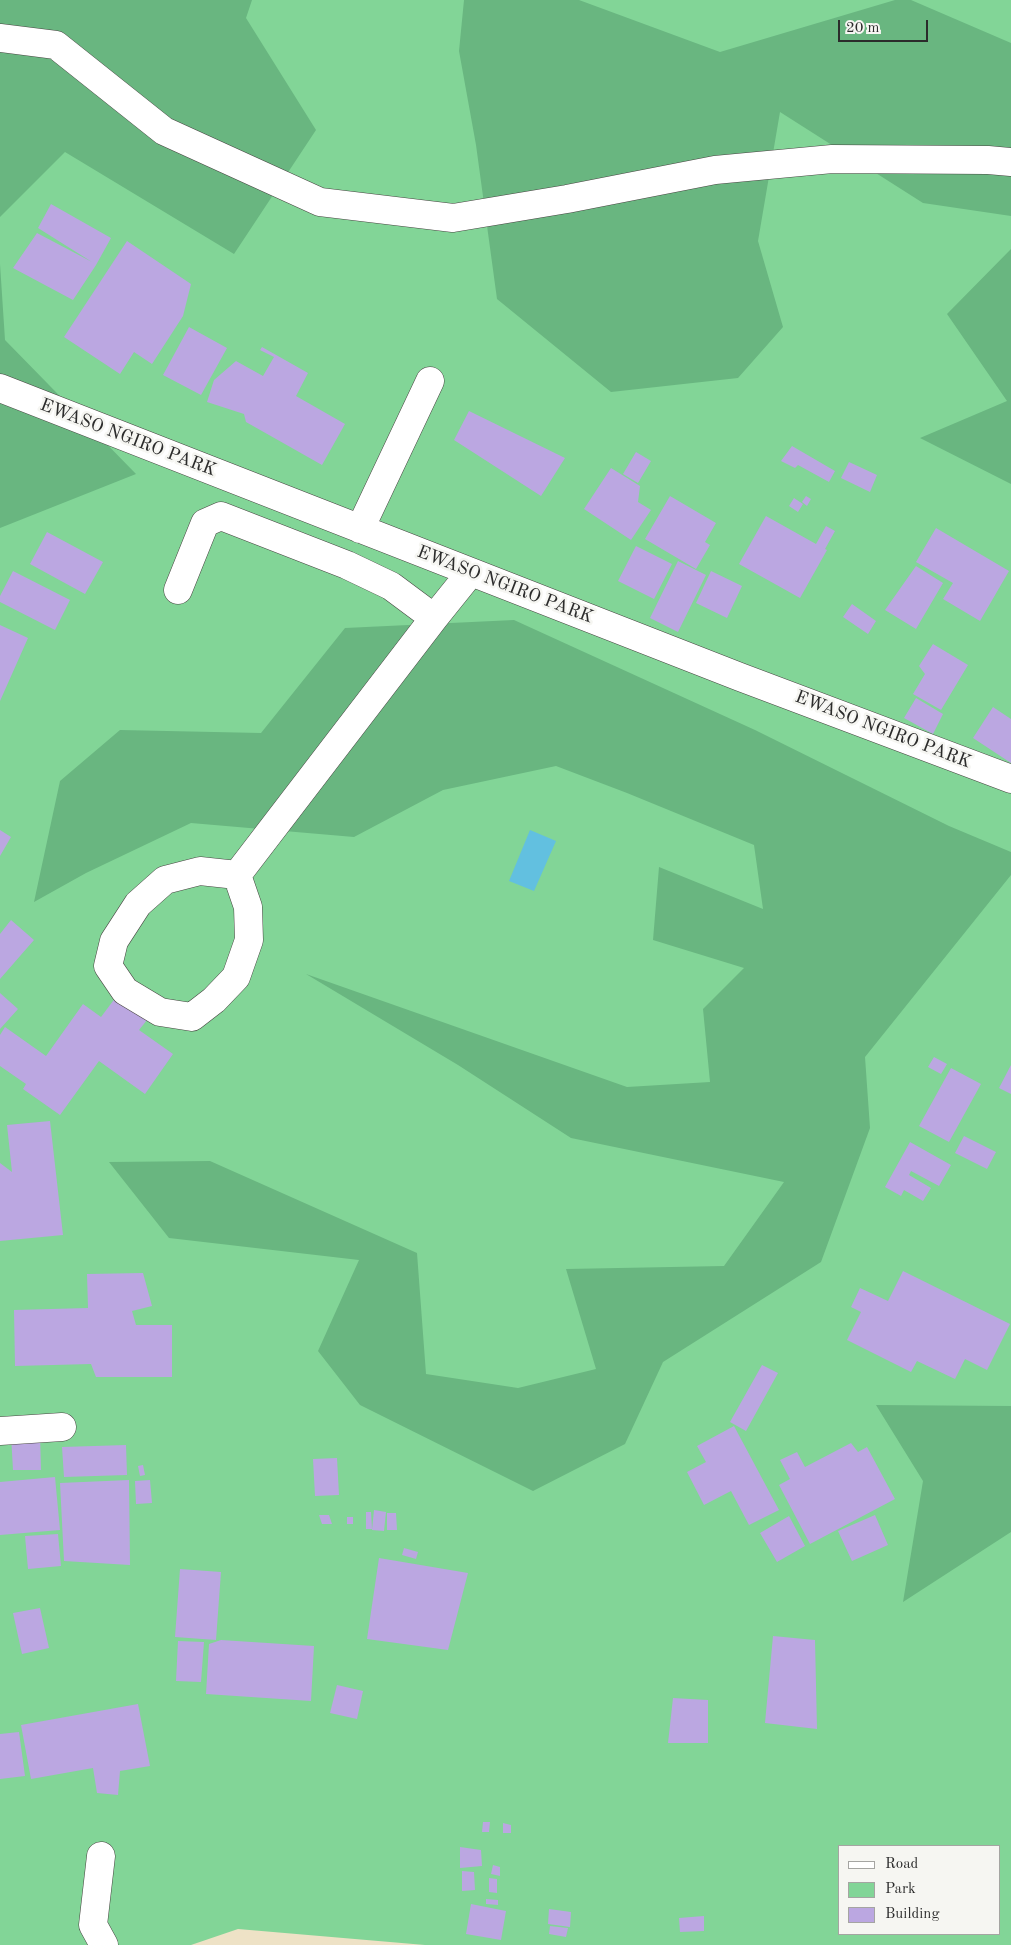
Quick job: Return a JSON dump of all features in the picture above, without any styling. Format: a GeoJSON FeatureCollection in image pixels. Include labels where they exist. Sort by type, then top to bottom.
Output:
{"type":"FeatureCollection","features":[{"type":"Feature","properties":{"kind":"street"},"geometry":{"type":"LineString","coordinates":[[0,38],[56,46],[164,131],[320,202],[454,218],[567,199],[715,170],[832,158],[1011,162]]}},
{"type":"Feature","properties":{"kind":"street"},"geometry":{"type":"LineString","coordinates":[[360,529],[430,381]]}},
{"type":"Feature","properties":{"kind":"street","name":"EWASO NGIRO PARK"},"geometry":{"type":"LineString","coordinates":[[0,388],[360,529],[1011,779]]}},
{"type":"Feature","properties":{"kind":"street"},"geometry":{"type":"LineString","coordinates":[[178,590],[205,523],[221,516],[347,565],[391,586],[434,618]]}},
{"type":"Feature","properties":{"kind":"street"},"geometry":{"type":"LineString","coordinates":[[237,875],[434,618],[472,572]]}},
{"type":"Feature","properties":{"kind":"street"},"geometry":{"type":"LineString","coordinates":[[200,871],[237,875],[248,907],[250,940],[236,976],[214,1000],[192,1017],[160,1012],[124,991],[108,966],[114,941],[138,904],[164,880],[200,871]]}},
{"type":"Feature","properties":{"kind":"street"},"geometry":{"type":"LineString","coordinates":[[0,1431],[62,1427]]}},
{"type":"Feature","properties":{"kind":"street"},"geometry":{"type":"LineString","coordinates":[[101,1856],[93,1925],[104,1945]]}},
{"type":"Feature","properties":{"kind":"green space"},"geometry":{"type":"Polygon","coordinates":[[[0,0],[1011,0],[1011,1945],[425,1945],[238,1929],[191,1945],[0,1945],[0,0]]]}},
{"type":"Feature","properties":{"kind":"green space"},"geometry":{"type":"Polygon","coordinates":[[[0,0],[252,0],[246,18],[316,130],[234,254],[65,152],[0,217],[0,0]]]}},
{"type":"Feature","properties":{"kind":"green space"},"geometry":{"type":"Polygon","coordinates":[[[464,0],[579,0],[720,52],[895,0],[911,0],[1011,43],[1011,216],[923,203],[780,112],[758,241],[783,327],[738,378],[611,392],[497,299],[476,145],[459,51],[464,0]]]}},
{"type":"Feature","properties":{"kind":"green space"},"geometry":{"type":"Polygon","coordinates":[[[1011,249],[1011,484],[920,438],[1007,401],[947,314],[1011,249]]]}},
{"type":"Feature","properties":{"kind":"green space"},"geometry":{"type":"Polygon","coordinates":[[[0,264],[5,340],[136,474],[0,528],[0,264]]]}},
{"type":"Feature","properties":{"kind":"green space"},"geometry":{"type":"Polygon","coordinates":[[[514,620],[755,730],[949,826],[1011,852],[1011,875],[865,1057],[870,1128],[821,1262],[663,1362],[625,1444],[533,1491],[360,1405],[318,1351],[359,1260],[169,1238],[109,1162],[210,1161],[417,1253],[426,1374],[518,1388],[596,1369],[566,1269],[724,1266],[784,1182],[571,1138],[458,1065],[306,974],[627,1087],[710,1082],[703,1009],[744,968],[653,940],[659,867],[763,909],[754,845],[556,766],[443,790],[354,837],[191,823],[86,873],[34,902],[60,781],[120,730],[261,733],[345,628],[514,620]]]}},
{"type":"Feature","properties":{"kind":"green space"},"geometry":{"type":"Polygon","coordinates":[[[876,1405],[1011,1406],[1011,1532],[903,1602],[923,1481],[876,1405]]]}},
{"type":"Feature","properties":{"kind":"water"},"geometry":{"type":"Polygon","coordinates":[[[530,830],[556,841],[534,891],[509,881],[530,830]]]}},
{"type":"Feature","properties":{"kind":"building"},"geometry":{"type":"Polygon","coordinates":[[[51,204],[111,238],[73,300],[13,268],[37,233],[92,262],[38,228],[51,204]]]}},
{"type":"Feature","properties":{"kind":"building"},"geometry":{"type":"Polygon","coordinates":[[[127,241],[191,284],[183,316],[152,364],[134,352],[120,374],[64,337],[127,241]]]}},
{"type":"Feature","properties":{"kind":"building"},"geometry":{"type":"Polygon","coordinates":[[[189,327],[227,348],[201,395],[163,375],[189,327]]]}},
{"type":"Feature","properties":{"kind":"building"},"geometry":{"type":"Polygon","coordinates":[[[262,347],[308,373],[296,396],[345,424],[322,465],[246,422],[244,414],[207,402],[214,380],[236,361],[263,376],[274,357],[260,350],[262,347]]]}},
{"type":"Feature","properties":{"kind":"building"},"geometry":{"type":"Polygon","coordinates":[[[469,411],[565,458],[541,496],[454,440],[469,411]]]}},
{"type":"Feature","properties":{"kind":"building"},"geometry":{"type":"Polygon","coordinates":[[[792,446],[835,471],[829,482],[798,465],[795,468],[781,461],[792,446]]]}},
{"type":"Feature","properties":{"kind":"building"},"geometry":{"type":"Polygon","coordinates":[[[636,452],[651,461],[638,483],[623,474],[636,452]]]}},
{"type":"Feature","properties":{"kind":"building"},"geometry":{"type":"Polygon","coordinates":[[[849,462],[877,475],[870,492],[841,478],[849,462]]]}},
{"type":"Feature","properties":{"kind":"building"},"geometry":{"type":"Polygon","coordinates":[[[611,468],[640,486],[638,502],[651,510],[631,540],[584,509],[611,468]]]}},
{"type":"Feature","properties":{"kind":"building"},"geometry":{"type":"Polygon","coordinates":[[[670,496],[716,523],[705,542],[710,545],[696,569],[645,539],[670,496]]]}},
{"type":"Feature","properties":{"kind":"building"},"geometry":{"type":"Polygon","coordinates":[[[806,496],[811,499],[807,506],[802,502],[806,496]]]}},
{"type":"Feature","properties":{"kind":"building"},"geometry":{"type":"Polygon","coordinates":[[[794,498],[803,504],[798,512],[789,506],[794,498]]]}},
{"type":"Feature","properties":{"kind":"building"},"geometry":{"type":"Polygon","coordinates":[[[766,516],[816,544],[826,526],[835,531],[825,549],[827,550],[800,598],[739,564],[766,516]]]}},
{"type":"Feature","properties":{"kind":"building"},"geometry":{"type":"Polygon","coordinates":[[[936,528],[1009,571],[980,621],[943,599],[953,583],[916,562],[936,528]]]}},
{"type":"Feature","properties":{"kind":"building"},"geometry":{"type":"Polygon","coordinates":[[[47,532],[103,562],[85,594],[30,564],[47,532]]]}},
{"type":"Feature","properties":{"kind":"building"},"geometry":{"type":"Polygon","coordinates":[[[636,546],[672,564],[654,599],[618,581],[636,546]]]}},
{"type":"Feature","properties":{"kind":"building"},"geometry":{"type":"Polygon","coordinates":[[[678,561],[706,575],[678,632],[650,618],[678,561]]]}},
{"type":"Feature","properties":{"kind":"building"},"geometry":{"type":"Polygon","coordinates":[[[916,566],[943,583],[916,629],[885,610],[916,566]]]}},
{"type":"Feature","properties":{"kind":"building"},"geometry":{"type":"Polygon","coordinates":[[[13,571],[70,600],[55,630],[0,602],[0,596],[13,571]]]}},
{"type":"Feature","properties":{"kind":"building"},"geometry":{"type":"Polygon","coordinates":[[[711,571],[742,586],[727,618],[696,603],[711,571]]]}},
{"type":"Feature","properties":{"kind":"building"},"geometry":{"type":"Polygon","coordinates":[[[852,604],[876,621],[868,634],[843,617],[852,604]]]}},
{"type":"Feature","properties":{"kind":"building"},"geometry":{"type":"Polygon","coordinates":[[[0,625],[28,638],[0,701],[0,625]]]}},
{"type":"Feature","properties":{"kind":"building"},"geometry":{"type":"Polygon","coordinates":[[[933,644],[968,665],[941,710],[913,694],[925,674],[919,666],[933,644]]]}},
{"type":"Feature","properties":{"kind":"building"},"geometry":{"type":"Polygon","coordinates":[[[916,698],[943,714],[933,734],[904,718],[916,698]]]}},
{"type":"Feature","properties":{"kind":"building"},"geometry":{"type":"Polygon","coordinates":[[[993,707],[1011,719],[1011,763],[973,738],[993,707]]]}},
{"type":"Feature","properties":{"kind":"building"},"geometry":{"type":"Polygon","coordinates":[[[0,830],[11,837],[0,856],[0,830]]]}},
{"type":"Feature","properties":{"kind":"building"},"geometry":{"type":"Polygon","coordinates":[[[11,920],[34,940],[0,979],[0,934],[11,920]]]}},
{"type":"Feature","properties":{"kind":"building"},"geometry":{"type":"Polygon","coordinates":[[[0,993],[18,1009],[0,1029],[0,993]]]}},
{"type":"Feature","properties":{"kind":"building"},"geometry":{"type":"Polygon","coordinates":[[[116,997],[147,1020],[139,1030],[173,1054],[145,1094],[99,1061],[60,1115],[23,1089],[26,1084],[0,1066],[0,1035],[5,1027],[46,1056],[83,1004],[101,1017],[116,997]]]}},
{"type":"Feature","properties":{"kind":"building"},"geometry":{"type":"Polygon","coordinates":[[[934,1057],[947,1064],[941,1074],[928,1067],[934,1057]]]}},
{"type":"Feature","properties":{"kind":"building"},"geometry":{"type":"Polygon","coordinates":[[[1011,1065],[1011,1094],[999,1088],[1011,1065]]]}},
{"type":"Feature","properties":{"kind":"building"},"geometry":{"type":"Polygon","coordinates":[[[951,1068],[981,1084],[949,1142],[919,1126],[951,1068]]]}},
{"type":"Feature","properties":{"kind":"building"},"geometry":{"type":"Polygon","coordinates":[[[50,1121],[63,1235],[0,1241],[0,1163],[12,1172],[7,1125],[50,1121]]]}},
{"type":"Feature","properties":{"kind":"building"},"geometry":{"type":"Polygon","coordinates":[[[964,1136],[996,1152],[987,1169],[955,1153],[964,1136]]]}},
{"type":"Feature","properties":{"kind":"building"},"geometry":{"type":"Polygon","coordinates":[[[910,1142],[951,1165],[939,1186],[911,1171],[909,1175],[931,1188],[923,1201],[904,1190],[901,1196],[885,1187],[910,1142]]]}},
{"type":"Feature","properties":{"kind":"building"},"geometry":{"type":"Polygon","coordinates":[[[903,1271],[1010,1324],[987,1370],[965,1359],[955,1379],[917,1361],[911,1372],[847,1340],[861,1312],[851,1307],[860,1288],[888,1301],[903,1271]]]}},
{"type":"Feature","properties":{"kind":"building"},"geometry":{"type":"Polygon","coordinates":[[[143,1273],[152,1306],[132,1311],[136,1325],[172,1325],[172,1377],[96,1377],[91,1364],[15,1366],[14,1310],[88,1308],[87,1274],[143,1273]]]}},
{"type":"Feature","properties":{"kind":"building"},"geometry":{"type":"Polygon","coordinates":[[[762,1365],[778,1373],[746,1431],[730,1422],[762,1365]]]}},
{"type":"Feature","properties":{"kind":"building"},"geometry":{"type":"Polygon","coordinates":[[[734,1426],[779,1510],[749,1525],[731,1491],[704,1505],[687,1472],[706,1462],[697,1446],[734,1426]]]}},
{"type":"Feature","properties":{"kind":"building"},"geometry":{"type":"Polygon","coordinates":[[[40,1434],[41,1470],[13,1470],[11,1435],[40,1434]]]}},
{"type":"Feature","properties":{"kind":"building"},"geometry":{"type":"Polygon","coordinates":[[[851,1443],[858,1452],[867,1447],[895,1499],[810,1544],[779,1485],[790,1479],[780,1460],[797,1452],[805,1467],[851,1443]]]}},
{"type":"Feature","properties":{"kind":"building"},"geometry":{"type":"Polygon","coordinates":[[[126,1445],[127,1475],[64,1477],[62,1447],[126,1445]]]}},
{"type":"Feature","properties":{"kind":"building"},"geometry":{"type":"Polygon","coordinates":[[[337,1458],[339,1495],[315,1496],[313,1459],[337,1458]]]}},
{"type":"Feature","properties":{"kind":"building"},"geometry":{"type":"Polygon","coordinates":[[[143,1465],[145,1475],[140,1476],[138,1466],[143,1465]]]}},
{"type":"Feature","properties":{"kind":"building"},"geometry":{"type":"Polygon","coordinates":[[[55,1477],[60,1530],[0,1535],[0,1482],[55,1477]]]}},
{"type":"Feature","properties":{"kind":"building"},"geometry":{"type":"Polygon","coordinates":[[[129,1480],[130,1565],[64,1561],[60,1483],[129,1480]]]}},
{"type":"Feature","properties":{"kind":"building"},"geometry":{"type":"Polygon","coordinates":[[[150,1480],[152,1503],[136,1504],[135,1481],[150,1480]]]}},
{"type":"Feature","properties":{"kind":"building"},"geometry":{"type":"Polygon","coordinates":[[[374,1510],[386,1512],[384,1531],[372,1530],[374,1510]]]}},
{"type":"Feature","properties":{"kind":"building"},"geometry":{"type":"Polygon","coordinates":[[[366,1512],[371,1512],[372,1529],[366,1529],[366,1512]]]}},
{"type":"Feature","properties":{"kind":"building"},"geometry":{"type":"Polygon","coordinates":[[[387,1513],[396,1513],[397,1530],[387,1530],[387,1513]]]}},
{"type":"Feature","properties":{"kind":"building"},"geometry":{"type":"Polygon","coordinates":[[[319,1515],[329,1515],[332,1524],[322,1524],[319,1515]]]}},
{"type":"Feature","properties":{"kind":"building"},"geometry":{"type":"Polygon","coordinates":[[[875,1515],[888,1545],[852,1561],[838,1531],[875,1515]]]}},
{"type":"Feature","properties":{"kind":"building"},"geometry":{"type":"Polygon","coordinates":[[[789,1516],[805,1546],[777,1562],[760,1533],[789,1516]]]}},
{"type":"Feature","properties":{"kind":"building"},"geometry":{"type":"Polygon","coordinates":[[[347,1517],[353,1517],[353,1524],[347,1524],[347,1517]]]}},
{"type":"Feature","properties":{"kind":"building"},"geometry":{"type":"Polygon","coordinates":[[[58,1534],[61,1566],[28,1569],[25,1536],[58,1534]]]}},
{"type":"Feature","properties":{"kind":"building"},"geometry":{"type":"Polygon","coordinates":[[[404,1548],[418,1552],[416,1559],[402,1555],[404,1548]]]}},
{"type":"Feature","properties":{"kind":"building"},"geometry":{"type":"Polygon","coordinates":[[[379,1558],[468,1573],[448,1650],[367,1639],[379,1558]]]}},
{"type":"Feature","properties":{"kind":"building"},"geometry":{"type":"Polygon","coordinates":[[[180,1569],[221,1572],[216,1640],[175,1637],[180,1569]]]}},
{"type":"Feature","properties":{"kind":"building"},"geometry":{"type":"Polygon","coordinates":[[[40,1608],[49,1648],[22,1654],[13,1613],[40,1608]]]}},
{"type":"Feature","properties":{"kind":"building"},"geometry":{"type":"Polygon","coordinates":[[[773,1636],[815,1640],[817,1729],[765,1723],[773,1636]]]}},
{"type":"Feature","properties":{"kind":"building"},"geometry":{"type":"Polygon","coordinates":[[[221,1640],[314,1646],[311,1701],[206,1694],[209,1644],[221,1640]]]}},
{"type":"Feature","properties":{"kind":"building"},"geometry":{"type":"Polygon","coordinates":[[[178,1641],[204,1642],[201,1682],[176,1681],[178,1641]]]}},
{"type":"Feature","properties":{"kind":"building"},"geometry":{"type":"Polygon","coordinates":[[[337,1685],[363,1691],[357,1719],[330,1713],[337,1685]]]}},
{"type":"Feature","properties":{"kind":"building"},"geometry":{"type":"Polygon","coordinates":[[[673,1698],[708,1700],[708,1743],[668,1743],[673,1698]]]}},
{"type":"Feature","properties":{"kind":"building"},"geometry":{"type":"Polygon","coordinates":[[[138,1704],[150,1766],[120,1771],[118,1795],[97,1793],[93,1768],[31,1779],[21,1725],[138,1704]]]}},
{"type":"Feature","properties":{"kind":"building"},"geometry":{"type":"Polygon","coordinates":[[[19,1732],[25,1776],[0,1779],[0,1734],[19,1732]]]}},
{"type":"Feature","properties":{"kind":"building"},"geometry":{"type":"Polygon","coordinates":[[[483,1822],[490,1822],[489,1832],[482,1832],[483,1822]]]}},
{"type":"Feature","properties":{"kind":"building"},"geometry":{"type":"Polygon","coordinates":[[[503,1823],[511,1825],[511,1833],[503,1833],[503,1823]]]}},
{"type":"Feature","properties":{"kind":"building"},"geometry":{"type":"Polygon","coordinates":[[[460,1847],[481,1850],[482,1866],[460,1868],[460,1847]]]}},
{"type":"Feature","properties":{"kind":"building"},"geometry":{"type":"Polygon","coordinates":[[[493,1865],[500,1867],[500,1876],[491,1874],[493,1865]]]}},
{"type":"Feature","properties":{"kind":"building"},"geometry":{"type":"Polygon","coordinates":[[[462,1871],[474,1872],[475,1890],[462,1891],[462,1871]]]}},
{"type":"Feature","properties":{"kind":"building"},"geometry":{"type":"Polygon","coordinates":[[[489,1878],[497,1879],[497,1893],[489,1892],[489,1878]]]}},
{"type":"Feature","properties":{"kind":"building"},"geometry":{"type":"Polygon","coordinates":[[[486,1899],[498,1900],[498,1905],[486,1904],[486,1899]]]}},
{"type":"Feature","properties":{"kind":"building"},"geometry":{"type":"Polygon","coordinates":[[[471,1904],[506,1911],[501,1940],[466,1934],[471,1904]]]}},
{"type":"Feature","properties":{"kind":"building"},"geometry":{"type":"Polygon","coordinates":[[[549,1909],[571,1912],[570,1927],[548,1924],[549,1909]]]}},
{"type":"Feature","properties":{"kind":"building"},"geometry":{"type":"Polygon","coordinates":[[[704,1916],[704,1931],[680,1932],[679,1918],[704,1916]]]}},
{"type":"Feature","properties":{"kind":"building"},"geometry":{"type":"Polygon","coordinates":[[[550,1926],[568,1928],[566,1937],[549,1934],[550,1926]]]}}]}
